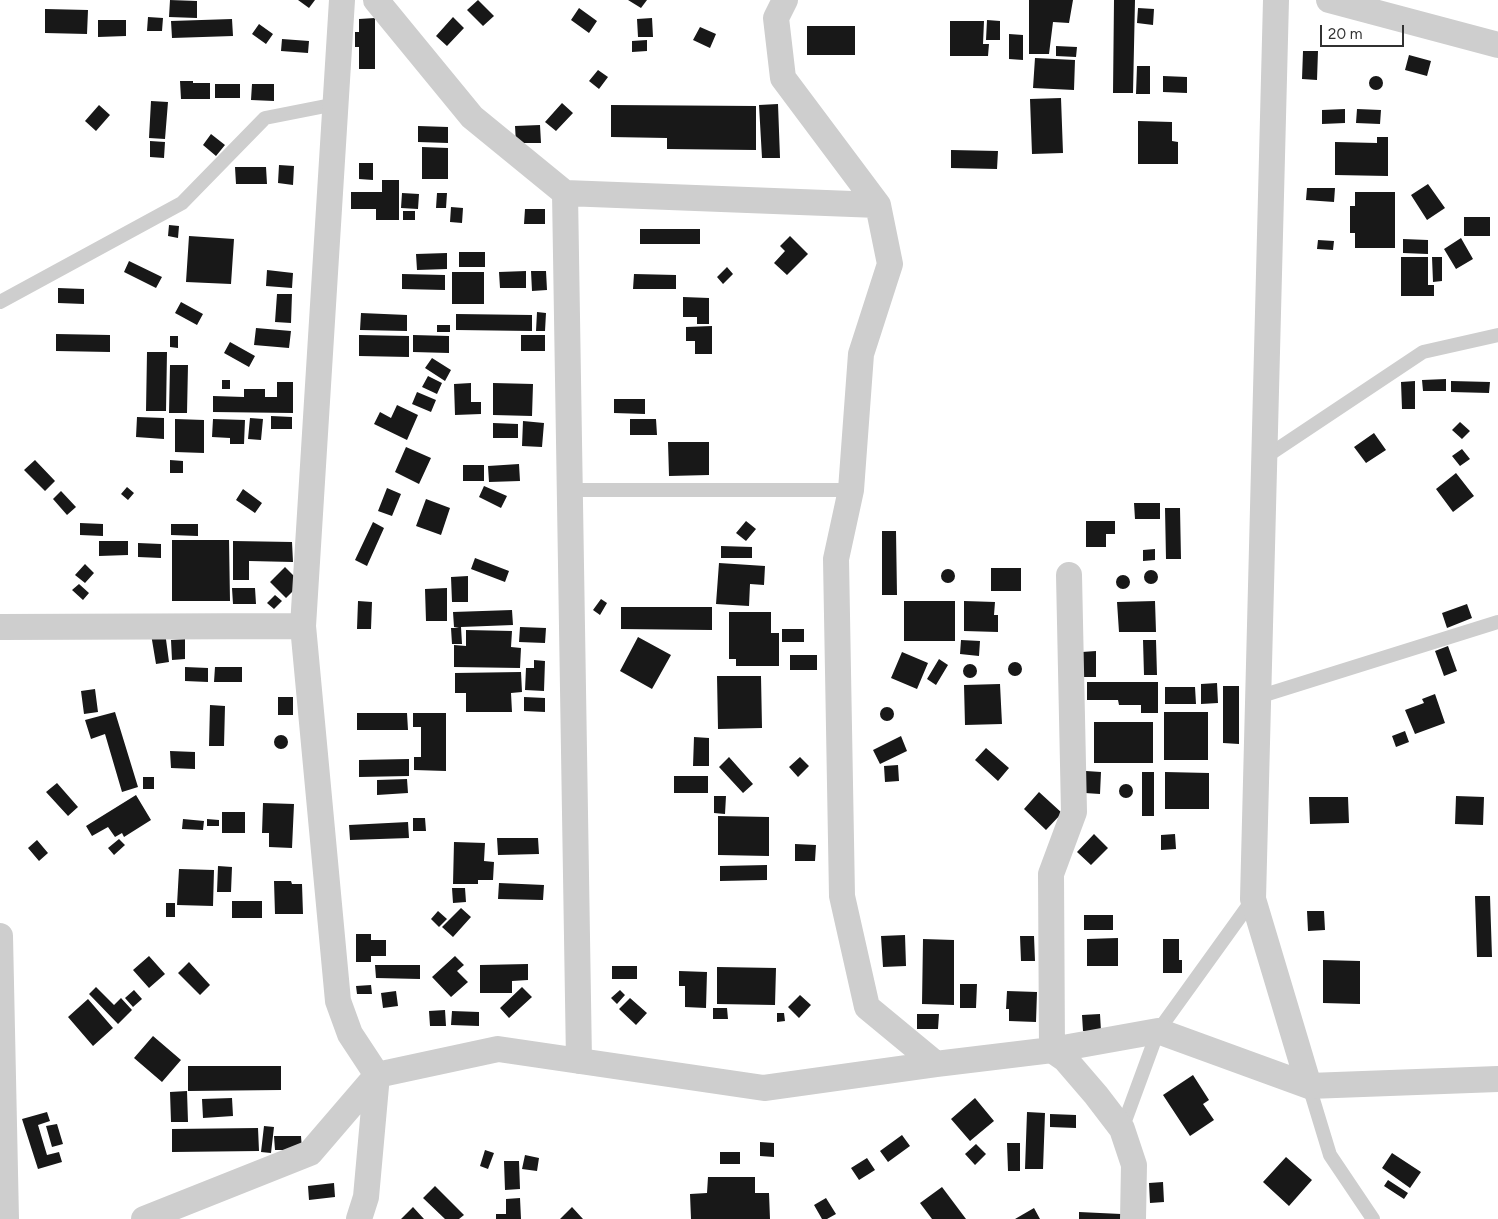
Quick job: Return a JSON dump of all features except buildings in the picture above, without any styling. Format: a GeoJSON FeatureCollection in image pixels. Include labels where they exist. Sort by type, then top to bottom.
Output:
{"type":"FeatureCollection","features":[{"type":"Feature","properties":{"kind":"street"},"geometry":{"type":"LineString","coordinates":[[342,0],[303,626],[338,1001],[350,1034],[376,1075],[366,1197],[359,1219]]}},
{"type":"Feature","properties":{"kind":"street"},"geometry":{"type":"LineString","coordinates":[[376,0],[472,117],[564,193],[878,206]]}},
{"type":"Feature","properties":{"kind":"street"},"geometry":{"type":"LineString","coordinates":[[785,0],[776,18],[783,78],[878,206],[890,264],[861,354],[851,490],[836,559],[842,896],[867,1007],[936,1064]]}},
{"type":"Feature","properties":{"kind":"street"},"geometry":{"type":"LineString","coordinates":[[1276,0],[1253,899],[1309,1086]]}},
{"type":"Feature","properties":{"kind":"street"},"geometry":{"type":"LineString","coordinates":[[1329,0],[1498,45]]}},
{"type":"Feature","properties":{"kind":"street"},"geometry":{"type":"LineString","coordinates":[[564,193],[579,1061]]}},
{"type":"Feature","properties":{"kind":"street"},"geometry":{"type":"LineString","coordinates":[[1052,1050],[1051,874],[1074,812],[1069,576]]}},
{"type":"Feature","properties":{"kind":"street"},"geometry":{"type":"LineString","coordinates":[[0,627],[303,626]]}},
{"type":"Feature","properties":{"kind":"street"},"geometry":{"type":"LineString","coordinates":[[0,936],[6,1219]]}},
{"type":"Feature","properties":{"kind":"street"},"geometry":{"type":"LineString","coordinates":[[144,1219],[310,1153],[376,1075],[498,1049],[764,1088],[1052,1050],[1158,1031],[1309,1086],[1498,1079]]}},
{"type":"Feature","properties":{"kind":"street"},"geometry":{"type":"LineString","coordinates":[[1052,1050],[1065,1059],[1122,1129],[1134,1165],[1133,1219]]}},
{"type":"Feature","properties":{"kind":"lane"},"geometry":{"type":"LineString","coordinates":[[0,302],[182,203],[265,118],[336,104]]}},
{"type":"Feature","properties":{"kind":"lane"},"geometry":{"type":"LineString","coordinates":[[1264,458],[1423,352],[1498,335]]}},
{"type":"Feature","properties":{"kind":"lane"},"geometry":{"type":"LineString","coordinates":[[569,490],[851,490]]}},
{"type":"Feature","properties":{"kind":"lane"},"geometry":{"type":"LineString","coordinates":[[1258,697],[1498,622]]}},
{"type":"Feature","properties":{"kind":"lane"},"geometry":{"type":"LineString","coordinates":[[1122,1129],[1158,1031],[1253,899]]}},
{"type":"Feature","properties":{"kind":"lane"},"geometry":{"type":"LineString","coordinates":[[1309,1086],[1330,1155],[1373,1219]]}}]}
